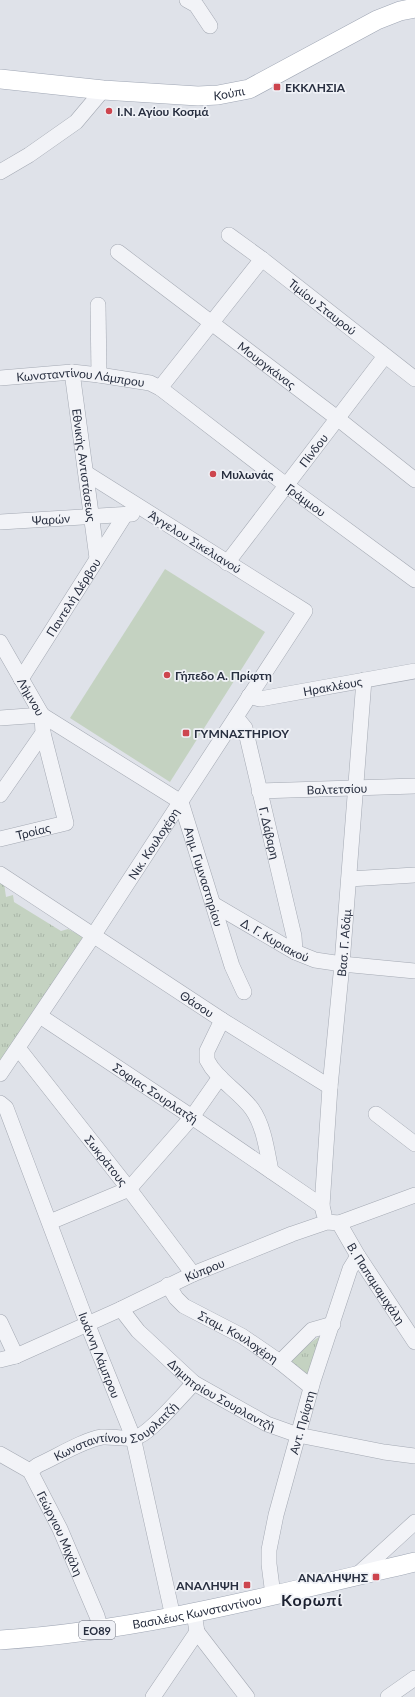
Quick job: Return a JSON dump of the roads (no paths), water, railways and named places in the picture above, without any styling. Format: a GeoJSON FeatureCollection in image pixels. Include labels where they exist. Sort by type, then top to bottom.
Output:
{"type":"FeatureCollection","features":[{"type":"Feature","properties":{"kind":"main road","name":"Κούπι"},"geometry":{"type":"LineString","coordinates":[[0,79],[103,90],[198,96],[218,95],[249,89],[377,20],[400,11],[415,8]]}},
{"type":"Feature","properties":{"kind":"main road","name":"Βασιλέως Κωνσταντίνου"},"geometry":{"type":"LineString","coordinates":[[0,1640],[101,1630],[173,1617],[415,1562]]}},
{"type":"Feature","properties":{"kind":"street"},"geometry":{"type":"LineString","coordinates":[[187,0],[196,5],[210,26]]}},
{"type":"Feature","properties":{"kind":"street"},"geometry":{"type":"LineString","coordinates":[[0,172],[29,155],[76,122],[103,90]]}},
{"type":"Feature","properties":{"kind":"street","name":"Τιμίου Σταυρού"},"geometry":{"type":"LineString","coordinates":[[229,235],[262,259],[415,379]]}},
{"type":"Feature","properties":{"kind":"street","name":"Μουργκάνας"},"geometry":{"type":"LineString","coordinates":[[118,252],[337,418],[415,480]]}},
{"type":"Feature","properties":{"kind":"street"},"geometry":{"type":"LineString","coordinates":[[160,388],[262,259]]}},
{"type":"Feature","properties":{"kind":"street"},"geometry":{"type":"LineString","coordinates":[[98,305],[99,375]]}},
{"type":"Feature","properties":{"kind":"street","name":"Πίνδου"},"geometry":{"type":"LineString","coordinates":[[227,563],[385,356]]}},
{"type":"Feature","properties":{"kind":"street","name":"Κωνσταντίνου Λάμπρου"},"geometry":{"type":"LineString","coordinates":[[0,378],[72,372],[150,383],[160,388]]}},
{"type":"Feature","properties":{"kind":"street","name":"Εθνικής Αντιστάσεως"},"geometry":{"type":"LineString","coordinates":[[72,372],[97,558]]}},
{"type":"Feature","properties":{"kind":"street","name":"Γράμμου"},"geometry":{"type":"LineString","coordinates":[[160,388],[286,485],[415,580]]}},
{"type":"Feature","properties":{"kind":"street","name":"Άγγελου Σικελιανού"},"geometry":{"type":"LineString","coordinates":[[86,473],[227,563],[305,610]]}},
{"type":"Feature","properties":{"kind":"street","name":"Ψαρών"},"geometry":{"type":"LineString","coordinates":[[0,522],[149,513]]}},
{"type":"Feature","properties":{"kind":"street","name":"Παντελή Δέρβου"},"geometry":{"type":"LineString","coordinates":[[21,679],[125,515]]}},
{"type":"Feature","properties":{"kind":"street","name":"Νικ. Κουλοχέρη"},"geometry":{"type":"LineString","coordinates":[[0,1074],[93,936],[305,610]]}},
{"type":"Feature","properties":{"kind":"street","name":"Λήμνου"},"geometry":{"type":"LineString","coordinates":[[0,642],[42,715],[0,718]]}},
{"type":"Feature","properties":{"kind":"street","name":"Ηρακλέους"},"geometry":{"type":"LineString","coordinates":[[250,696],[260,699],[415,672]]}},
{"type":"Feature","properties":{"kind":"street","name":"Βασ. Γ. Αδάμ"},"geometry":{"type":"LineString","coordinates":[[322,1206],[330,1086],[342,964],[364,680]]}},
{"type":"Feature","properties":{"kind":"street"},"geometry":{"type":"LineString","coordinates":[[0,794],[43,733],[42,715]]}},
{"type":"Feature","properties":{"kind":"street"},"geometry":{"type":"LineString","coordinates":[[42,715],[181,802]]}},
{"type":"Feature","properties":{"kind":"street","name":"Γ. Δάβαρη"},"geometry":{"type":"LineString","coordinates":[[236,717],[245,728],[294,936],[295,952]]}},
{"type":"Feature","properties":{"kind":"street","name":"Τροίας"},"geometry":{"type":"LineString","coordinates":[[0,839],[66,823],[43,733]]}},
{"type":"Feature","properties":{"kind":"street","name":"Βαλτετσίου"},"geometry":{"type":"LineString","coordinates":[[259,791],[415,786]]}},
{"type":"Feature","properties":{"kind":"street","name":"Αημ. Γυμναστηρίου"},"geometry":{"type":"LineString","coordinates":[[181,802],[232,966],[244,992]]}},
{"type":"Feature","properties":{"kind":"street","name":"Θάσου"},"geometry":{"type":"LineString","coordinates":[[0,874],[222,1020],[206,1056],[208,1063],[251,1108],[257,1117],[271,1171]]}},
{"type":"Feature","properties":{"kind":"street"},"geometry":{"type":"LineString","coordinates":[[349,879],[415,875]]}},
{"type":"Feature","properties":{"kind":"street","name":"Δ. Γ. Κυριακού"},"geometry":{"type":"LineString","coordinates":[[213,904],[295,952],[315,960],[342,964],[415,970]]}},
{"type":"Feature","properties":{"kind":"street","name":"Σοφιας Σουρλατζή"},"geometry":{"type":"LineString","coordinates":[[40,1016],[271,1171]]}},
{"type":"Feature","properties":{"kind":"street"},"geometry":{"type":"LineString","coordinates":[[222,1020],[330,1086]]}},
{"type":"Feature","properties":{"kind":"street","name":"Σωκράτους"},"geometry":{"type":"LineString","coordinates":[[18,1048],[129,1189],[193,1274]]}},
{"type":"Feature","properties":{"kind":"street"},"geometry":{"type":"LineString","coordinates":[[50,1222],[129,1189],[192,1117],[220,1077]]}},
{"type":"Feature","properties":{"kind":"street","name":"Ιωάννη Λάμπρου"},"geometry":{"type":"LineString","coordinates":[[0,1103],[6,1108],[87,1323],[133,1437],[173,1617]]}},
{"type":"Feature","properties":{"kind":"street"},"geometry":{"type":"LineString","coordinates":[[376,1114],[414,1141]]}},
{"type":"Feature","properties":{"kind":"street"},"geometry":{"type":"LineString","coordinates":[[271,1171],[322,1206],[333,1222]]}},
{"type":"Feature","properties":{"kind":"street","name":"Κύπρου"},"geometry":{"type":"LineString","coordinates":[[0,1360],[16,1356],[121,1309],[168,1285],[292,1234],[415,1195]]}},
{"type":"Feature","properties":{"kind":"street","name":"Β. Παπαμαμιχάλη"},"geometry":{"type":"LineString","coordinates":[[333,1222],[358,1256],[415,1342]]}},
{"type":"Feature","properties":{"kind":"street","name":"Αντ. Πρίφτη"},"geometry":{"type":"LineString","coordinates":[[274,1595],[269,1564],[269,1550],[276,1515],[311,1387],[350,1269],[358,1256]]}},
{"type":"Feature","properties":{"kind":"street","name":"Σταμ. Κουλοχέρη"},"geometry":{"type":"LineString","coordinates":[[168,1285],[176,1298],[184,1306],[242,1336],[280,1362],[311,1387]]}},
{"type":"Feature","properties":{"kind":"street","name":"Δημητρίου Σουρλαντζή"},"geometry":{"type":"LineString","coordinates":[[121,1309],[138,1331],[194,1383],[267,1424],[298,1435],[384,1452],[415,1456]]}},
{"type":"Feature","properties":{"kind":"street"},"geometry":{"type":"LineString","coordinates":[[0,1322],[16,1356]]}},
{"type":"Feature","properties":{"kind":"street"},"geometry":{"type":"LineString","coordinates":[[280,1362],[312,1330],[333,1324]]}},
{"type":"Feature","properties":{"kind":"street","name":"Κωνσταντίνου Σουρλατζή"},"geometry":{"type":"LineString","coordinates":[[30,1471],[38,1465],[92,1440],[103,1437],[139,1436],[156,1422],[194,1383]]}},
{"type":"Feature","properties":{"kind":"street"},"geometry":{"type":"LineString","coordinates":[[0,1454],[30,1471]]}},
{"type":"Feature","properties":{"kind":"street","name":"Γεώργιου Μιχάλη"},"geometry":{"type":"LineString","coordinates":[[30,1471],[60,1529],[97,1616],[101,1630]]}},
{"type":"Feature","properties":{"kind":"street"},"geometry":{"type":"LineString","coordinates":[[356,1576],[415,1522]]}},
{"type":"Feature","properties":{"kind":"street"},"geometry":{"type":"LineString","coordinates":[[194,1613],[197,1632],[247,1697]]}},
{"type":"Feature","properties":{"kind":"street"},"geometry":{"type":"LineString","coordinates":[[153,1697],[197,1632]]}},
{"type":"Feature","properties":{"kind":"street"},"geometry":{"type":"LineString","coordinates":[[388,1697],[415,1678]]}},
{"type":"Feature","properties":{"kind":"place","name":"ΕΚΚΛΗΣΙΑ"},"geometry":{"type":"Point","coordinates":[277,87]}},
{"type":"Feature","properties":{"kind":"place","name":"Ι.Ν. Αγίου Κοσμά"},"geometry":{"type":"Point","coordinates":[109,111]}},
{"type":"Feature","properties":{"kind":"place","name":"Μυλωνάς"},"geometry":{"type":"Point","coordinates":[213,474]}},
{"type":"Feature","properties":{"kind":"place","name":"Γήπεδο Α. Πρίφτη"},"geometry":{"type":"Point","coordinates":[167,675]}},
{"type":"Feature","properties":{"kind":"place","name":"ΓΥΜΝΑΣΤΗΡΙΟΥ"},"geometry":{"type":"Point","coordinates":[186,733]}},
{"type":"Feature","properties":{"kind":"place","name":"ΑΝΑΛΗΨΗΣ"},"geometry":{"type":"Point","coordinates":[376,1577]}},
{"type":"Feature","properties":{"kind":"place","name":"ΑΝΑΛΗΨΗ"},"geometry":{"type":"Point","coordinates":[247,1585]}},
{"type":"Feature","properties":{"kind":"district","name":"Κορωπί"},"geometry":{"type":"Point","coordinates":[312,1599]}}]}
